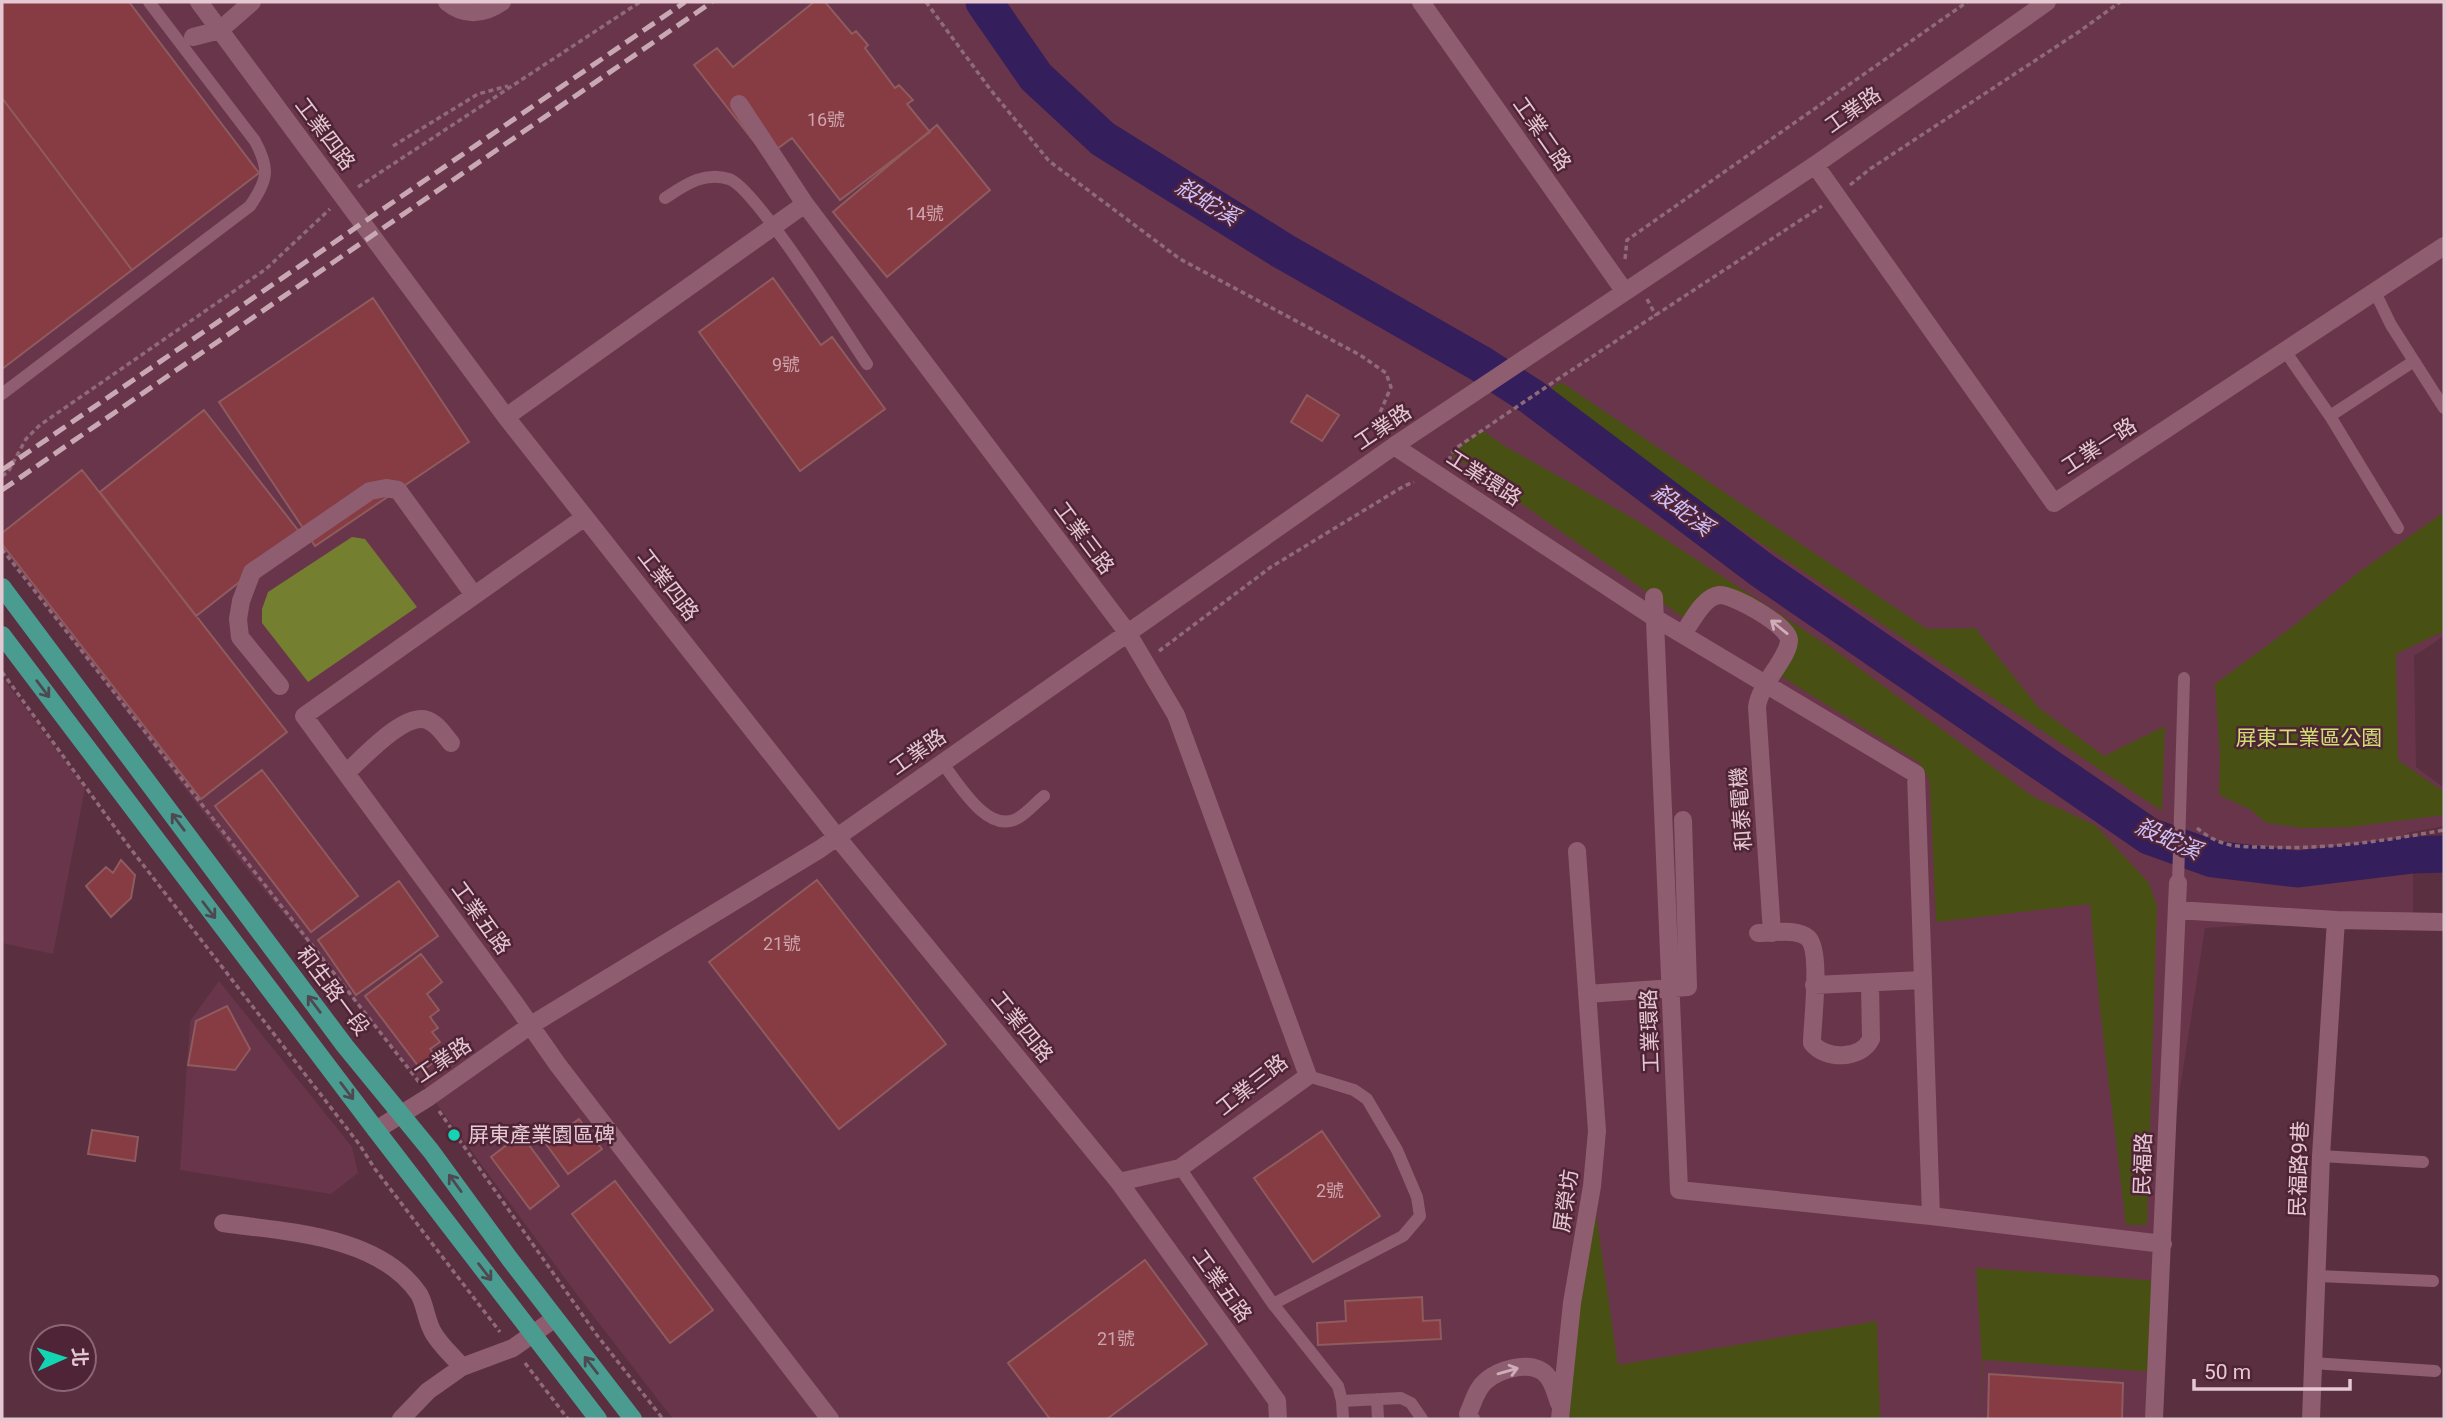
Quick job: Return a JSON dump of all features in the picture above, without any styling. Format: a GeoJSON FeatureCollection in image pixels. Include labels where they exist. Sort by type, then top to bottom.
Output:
{"type":"FeatureCollection","features":[{"type":"Feature","properties":{"kind":"main road","name":"和生路一段"},"geometry":{"type":"LineString","coordinates":[[2,587],[399,1115],[431,1151],[554,1319],[633,1419]]}},
{"type":"Feature","properties":{"kind":"main road"},"geometry":{"type":"LineString","coordinates":[[2,635],[598,1419]]}},
{"type":"Feature","properties":{"kind":"street","name":"工業四路"},"geometry":{"type":"LineString","coordinates":[[199,2],[506,416],[836,837],[1119,1182]]}},
{"type":"Feature","properties":{"kind":"street"},"geometry":{"type":"LineString","coordinates":[[193,37],[220,30],[252,2]]}},
{"type":"Feature","properties":{"kind":"street"},"geometry":{"type":"LineString","coordinates":[[447,2],[464,11],[478,13],[502,2]]}},
{"type":"Feature","properties":{"kind":"street","name":"工業二路"},"geometry":{"type":"LineString","coordinates":[[1421,2],[1631,287]]}},
{"type":"Feature","properties":{"kind":"street","name":"工業路"},"geometry":{"type":"LineString","coordinates":[[376,1130],[429,1097],[531,1025],[836,837],[1394,446],[1815,165],[2047,2]]}},
{"type":"Feature","properties":{"kind":"street","name":"工業三路"},"geometry":{"type":"LineString","coordinates":[[739,104],[806,204],[1127,632],[1176,715],[1308,1076],[1180,1168],[1119,1182]]}},
{"type":"Feature","properties":{"kind":"street","name":"工業一路"},"geometry":{"type":"LineString","coordinates":[[1815,165],[2054,503],[2444,246]]}},
{"type":"Feature","properties":{"kind":"street"},"geometry":{"type":"LineString","coordinates":[[506,416],[806,204]]}},
{"type":"Feature","properties":{"kind":"street","name":"工業環路"},"geometry":{"type":"LineString","coordinates":[[1394,446],[1655,618],[1916,774],[1931,1216]]}},
{"type":"Feature","properties":{"kind":"street"},"geometry":{"type":"LineString","coordinates":[[280,686],[240,637],[238,619],[241,601],[252,572],[370,491],[386,488],[398,490],[474,595]]}},
{"type":"Feature","properties":{"kind":"street","name":"工業五路"},"geometry":{"type":"LineString","coordinates":[[585,517],[304,716],[558,1065],[830,1419]]}},
{"type":"Feature","properties":{"kind":"street","name":"和泰電機"},"geometry":{"type":"LineString","coordinates":[[1683,634],[1708,600],[1719,595],[1739,601],[1785,629],[1790,638],[1759,696],[1757,707],[1765,933],[1798,933],[1808,938],[1814,957],[1812,1043],[1818,1051],[1832,1055],[1854,1054],[1868,1045],[1871,1039],[1870,983]]}},
{"type":"Feature","properties":{"kind":"street","name":"工業環路"},"geometry":{"type":"LineString","coordinates":[[1654,597],[1679,1190],[1931,1216],[2163,1244]]}},
{"type":"Feature","properties":{"kind":"street"},"geometry":{"type":"LineString","coordinates":[[346,773],[401,725],[415,718],[428,720],[437,726],[451,744]]}},
{"type":"Feature","properties":{"kind":"street"},"geometry":{"type":"LineString","coordinates":[[1587,994],[1688,987],[1683,820]]}},
{"type":"Feature","properties":{"kind":"street","name":"屏榮坊"},"geometry":{"type":"LineString","coordinates":[[1561,1416],[1572,1303],[1592,1186],[1597,1131],[1577,852]]}},
{"type":"Feature","properties":{"kind":"street","name":"民福路"},"geometry":{"type":"LineString","coordinates":[[2154,1419],[2178,883]]}},
{"type":"Feature","properties":{"kind":"street"},"geometry":{"type":"LineString","coordinates":[[2177,910],[2336,920],[2444,922]]}},
{"type":"Feature","properties":{"kind":"street","name":"民福路9巷"},"geometry":{"type":"LineString","coordinates":[[2311,1419],[2321,1156],[2336,920]]}},
{"type":"Feature","properties":{"kind":"street"},"geometry":{"type":"LineString","coordinates":[[1814,985],[1923,981]]}},
{"type":"Feature","properties":{"kind":"street","name":"工業五路"},"geometry":{"type":"LineString","coordinates":[[1119,1182],[1277,1401],[1278,1419]]}},
{"type":"Feature","properties":{"kind":"street"},"geometry":{"type":"LineString","coordinates":[[223,1223],[334,1240],[372,1256],[398,1271],[419,1295],[433,1333],[462,1367]]}},
{"type":"Feature","properties":{"kind":"street"},"geometry":{"type":"LineString","coordinates":[[401,1419],[428,1391],[462,1367],[513,1348],[554,1319]]}},
{"type":"Feature","properties":{"kind":"street","name":"屏榮坊"},"geometry":{"type":"LineString","coordinates":[[1471,1419],[1468,1414],[1485,1381],[1504,1370],[1527,1367],[1541,1370],[1553,1384],[1561,1416]]}},
{"type":"Feature","properties":{"kind":"lane"},"geometry":{"type":"LineString","coordinates":[[2,394],[250,206],[261,189],[265,176],[265,159],[255,141],[149,2]]}},
{"type":"Feature","properties":{"kind":"lane"},"geometry":{"type":"LineString","coordinates":[[664,198],[694,179],[715,177],[737,182],[773,226],[867,364]]}},
{"type":"Feature","properties":{"kind":"lane"},"geometry":{"type":"LineString","coordinates":[[2375,292],[2391,325],[2444,408]]}},
{"type":"Feature","properties":{"kind":"lane"},"geometry":{"type":"LineString","coordinates":[[2285,351],[2330,416],[2398,528]]}},
{"type":"Feature","properties":{"kind":"lane"},"geometry":{"type":"LineString","coordinates":[[2330,416],[2414,361]]}},
{"type":"Feature","properties":{"kind":"lane"},"geometry":{"type":"LineString","coordinates":[[2178,883],[2184,678]]}},
{"type":"Feature","properties":{"kind":"lane"},"geometry":{"type":"LineString","coordinates":[[943,763],[979,809],[992,819],[1004,822],[1017,819],[1044,796]]}},
{"type":"Feature","properties":{"kind":"lane"},"geometry":{"type":"LineString","coordinates":[[1273,1304],[1404,1236],[1420,1216],[1417,1197],[1397,1150],[1367,1099],[1354,1090],[1308,1076]]}},
{"type":"Feature","properties":{"kind":"lane"},"geometry":{"type":"LineString","coordinates":[[2321,1156],[2423,1162]]}},
{"type":"Feature","properties":{"kind":"lane"},"geometry":{"type":"LineString","coordinates":[[1180,1168],[1273,1304],[1338,1386],[1343,1419]]}},
{"type":"Feature","properties":{"kind":"lane"},"geometry":{"type":"LineString","coordinates":[[2318,1276],[2433,1281]]}},
{"type":"Feature","properties":{"kind":"lane"},"geometry":{"type":"LineString","coordinates":[[2312,1363],[2435,1371]]}},
{"type":"Feature","properties":{"kind":"lane"},"geometry":{"type":"LineString","coordinates":[[1342,1401],[1401,1398],[1411,1402],[1422,1419]]}},
{"type":"Feature","properties":{"kind":"lane"},"geometry":{"type":"LineString","coordinates":[[1377,1399],[1378,1419]]}},
{"type":"Feature","properties":{"kind":"path"},"geometry":{"type":"LineString","coordinates":[[2,476],[8,471],[26,439],[40,425],[266,270],[343,197],[639,2]]}},
{"type":"Feature","properties":{"kind":"path"},"geometry":{"type":"LineString","coordinates":[[926,2],[990,89],[1049,162],[1180,259],[1360,355],[1386,373],[1391,387],[1376,422],[1379,433],[1394,446]]}},
{"type":"Feature","properties":{"kind":"path"},"geometry":{"type":"LineString","coordinates":[[1656,316],[1631,287],[1626,265],[1627,240],[1967,2]]}},
{"type":"Feature","properties":{"kind":"path"},"geometry":{"type":"LineString","coordinates":[[1141,656],[1161,651],[1271,567],[1404,485],[1417,481],[1436,484],[1443,478],[1451,454],[1456,448],[1836,197],[1870,169],[2120,2]]}},
{"type":"Feature","properties":{"kind":"path"},"geometry":{"type":"LineString","coordinates":[[393,146],[478,94],[514,84]]}},
{"type":"Feature","properties":{"kind":"path"},"geometry":{"type":"LineString","coordinates":[[2,549],[429,1097],[596,1334],[663,1419]]}},
{"type":"Feature","properties":{"kind":"path"},"geometry":{"type":"LineString","coordinates":[[2,672],[127,844],[359,1144],[374,1169],[477,1305],[568,1419]]}},
{"type":"Feature","properties":{"kind":"path"},"geometry":{"type":"LineString","coordinates":[[2179,816],[2219,842],[2240,846],[2328,847],[2444,831]]}},
{"type":"Feature","properties":{"kind":"shaded area"},"geometry":{"type":"Polygon","coordinates":[[[2,2],[2444,2],[2444,636],[2414,656],[2416,767],[2444,788],[2444,826],[2407,833],[2413,855],[2413,920],[2336,920],[2205,928],[2157,1237],[2149,1419],[673,1419],[578,1296],[417,1077],[238,858],[2,547],[2,2]]]}},
{"type":"Feature","properties":{"kind":"shaded area"},"geometry":{"type":"Polygon","coordinates":[[[2,677],[85,788],[53,954],[2,943],[2,677]]]}},
{"type":"Feature","properties":{"kind":"shaded area"},"geometry":{"type":"Polygon","coordinates":[[[219,981],[352,1147],[358,1173],[331,1194],[180,1170],[190,1021],[219,981]]]}},
{"type":"Feature","properties":{"kind":"green space"},"geometry":{"type":"Polygon","coordinates":[[[1561,382],[1927,629],[1975,628],[2039,708],[2104,756],[2165,726],[2162,811],[1541,396],[1561,382]]]}},
{"type":"Feature","properties":{"kind":"green space"},"geometry":{"type":"Polygon","coordinates":[[[1482,430],[1503,445],[1636,520],[1836,651],[2032,796],[2095,825],[2149,883],[2157,906],[2147,1225],[2126,1225],[2090,904],[1936,922],[1930,786],[1917,761],[1773,671],[1790,638],[1719,595],[1691,623],[1451,454],[1482,430]]]}},
{"type":"Feature","properties":{"kind":"green space","name":"屏東工業區公園"},"geometry":{"type":"Polygon","coordinates":[[[2444,512],[2444,631],[2396,654],[2398,760],[2444,792],[2444,815],[2349,827],[2302,828],[2266,823],[2251,810],[2219,795],[2220,757],[2215,684],[2296,624],[2359,572],[2444,512]]]}},
{"type":"Feature","properties":{"kind":"green space"},"geometry":{"type":"Polygon","coordinates":[[[352,537],[365,539],[417,607],[308,682],[262,623],[262,609],[268,592],[352,537]]]}},
{"type":"Feature","properties":{"kind":"green space"},"geometry":{"type":"Polygon","coordinates":[[[1592,1186],[1618,1365],[1877,1321],[1880,1419],[1579,1419],[1562,1414],[1592,1186]]]}},
{"type":"Feature","properties":{"kind":"green space"},"geometry":{"type":"Polygon","coordinates":[[[1976,1268],[2161,1281],[2157,1372],[1983,1360],[1981,1419],[1982,1360],[1976,1268]]]}},
{"type":"Feature","properties":{"kind":"building"},"geometry":{"type":"Polygon","coordinates":[[[2,2],[129,2],[259,173],[132,270],[2,98],[2,2]]]}},
{"type":"Feature","properties":{"kind":"building"},"geometry":{"type":"Polygon","coordinates":[[[814,2],[825,2],[852,34],[856,31],[868,45],[865,48],[895,88],[899,85],[913,100],[907,104],[930,132],[840,200],[792,138],[766,157],[694,65],[717,48],[733,67],[814,2]]]}},
{"type":"Feature","properties":{"kind":"building"},"geometry":{"type":"Polygon","coordinates":[[[2,98],[132,270],[2,369],[2,98]]]}},
{"type":"Feature","properties":{"kind":"building"},"geometry":{"type":"Polygon","coordinates":[[[937,125],[990,190],[887,277],[833,212],[937,125]]]}},
{"type":"Feature","properties":{"kind":"building"},"geometry":{"type":"Polygon","coordinates":[[[773,278],[821,345],[832,337],[885,409],[800,471],[699,332],[773,278]]]}},
{"type":"Feature","properties":{"kind":"building"},"geometry":{"type":"Polygon","coordinates":[[[373,298],[469,442],[315,546],[219,402],[373,298]]]}},
{"type":"Feature","properties":{"kind":"building"},"geometry":{"type":"Polygon","coordinates":[[[1307,395],[1339,415],[1322,441],[1291,422],[1307,395]]]}},
{"type":"Feature","properties":{"kind":"building"},"geometry":{"type":"Polygon","coordinates":[[[204,410],[301,534],[196,616],[100,492],[204,410]]]}},
{"type":"Feature","properties":{"kind":"building"},"geometry":{"type":"Polygon","coordinates":[[[82,470],[287,732],[201,799],[2,544],[2,533],[82,470]]]}},
{"type":"Feature","properties":{"kind":"building"},"geometry":{"type":"Polygon","coordinates":[[[262,770],[358,896],[311,932],[215,806],[262,770]]]}},
{"type":"Feature","properties":{"kind":"building"},"geometry":{"type":"Polygon","coordinates":[[[121,860],[135,875],[131,898],[111,917],[86,886],[106,867],[113,873],[121,860]]]}},
{"type":"Feature","properties":{"kind":"building"},"geometry":{"type":"Polygon","coordinates":[[[817,880],[946,1044],[839,1129],[709,962],[817,880]]]}},
{"type":"Feature","properties":{"kind":"building"},"geometry":{"type":"Polygon","coordinates":[[[399,881],[438,936],[356,995],[318,940],[399,881]]]}},
{"type":"Feature","properties":{"kind":"building"},"geometry":{"type":"Polygon","coordinates":[[[421,954],[442,982],[427,994],[439,1010],[430,1017],[438,1028],[432,1032],[440,1042],[430,1049],[438,1059],[422,1071],[365,996],[421,954]]]}},
{"type":"Feature","properties":{"kind":"building"},"geometry":{"type":"Polygon","coordinates":[[[227,1006],[250,1049],[235,1070],[188,1065],[196,1021],[227,1006]]]}},
{"type":"Feature","properties":{"kind":"building"},"geometry":{"type":"Polygon","coordinates":[[[579,1119],[602,1149],[568,1174],[546,1144],[579,1119]]]}},
{"type":"Feature","properties":{"kind":"building"},"geometry":{"type":"Polygon","coordinates":[[[92,1130],[138,1137],[135,1161],[88,1154],[92,1130]]]}},
{"type":"Feature","properties":{"kind":"building"},"geometry":{"type":"Polygon","coordinates":[[[1322,1131],[1380,1216],[1313,1262],[1254,1178],[1322,1131]]]}},
{"type":"Feature","properties":{"kind":"building"},"geometry":{"type":"Polygon","coordinates":[[[521,1134],[559,1186],[530,1209],[491,1157],[521,1134]]]}},
{"type":"Feature","properties":{"kind":"building"},"geometry":{"type":"Polygon","coordinates":[[[615,1181],[713,1310],[670,1343],[572,1214],[615,1181]]]}},
{"type":"Feature","properties":{"kind":"building"},"geometry":{"type":"Polygon","coordinates":[[[1145,1260],[1207,1344],[1107,1419],[1050,1419],[1008,1363],[1145,1260]]]}},
{"type":"Feature","properties":{"kind":"building"},"geometry":{"type":"Polygon","coordinates":[[[1422,1297],[1423,1321],[1440,1320],[1441,1339],[1318,1345],[1317,1323],[1346,1321],[1345,1301],[1422,1297]]]}},
{"type":"Feature","properties":{"kind":"building"},"geometry":{"type":"Polygon","coordinates":[[[1989,1374],[2123,1383],[2122,1419],[1988,1419],[1989,1374]]]}},
{"type":"Feature","properties":{"kind":"waterway","name":"殺蛇溪"},"geometry":{"type":"LineString","coordinates":[[984,2],[1036,77],[1103,139],[1283,251],[1481,364],[1532,397],[1763,571],[2149,836],[2213,859],[2298,869],[2413,855],[2444,854]]}},
{"type":"Feature","properties":{"kind":"railway"},"geometry":{"type":"LineString","coordinates":[[2,470],[685,2]]}},
{"type":"Feature","properties":{"kind":"railway"},"geometry":{"type":"LineString","coordinates":[[2,490],[712,2]]}},
{"type":"Feature","properties":{"kind":"place","name":"屏東產業園區碑"},"geometry":{"type":"Point","coordinates":[454,1135]}}]}
